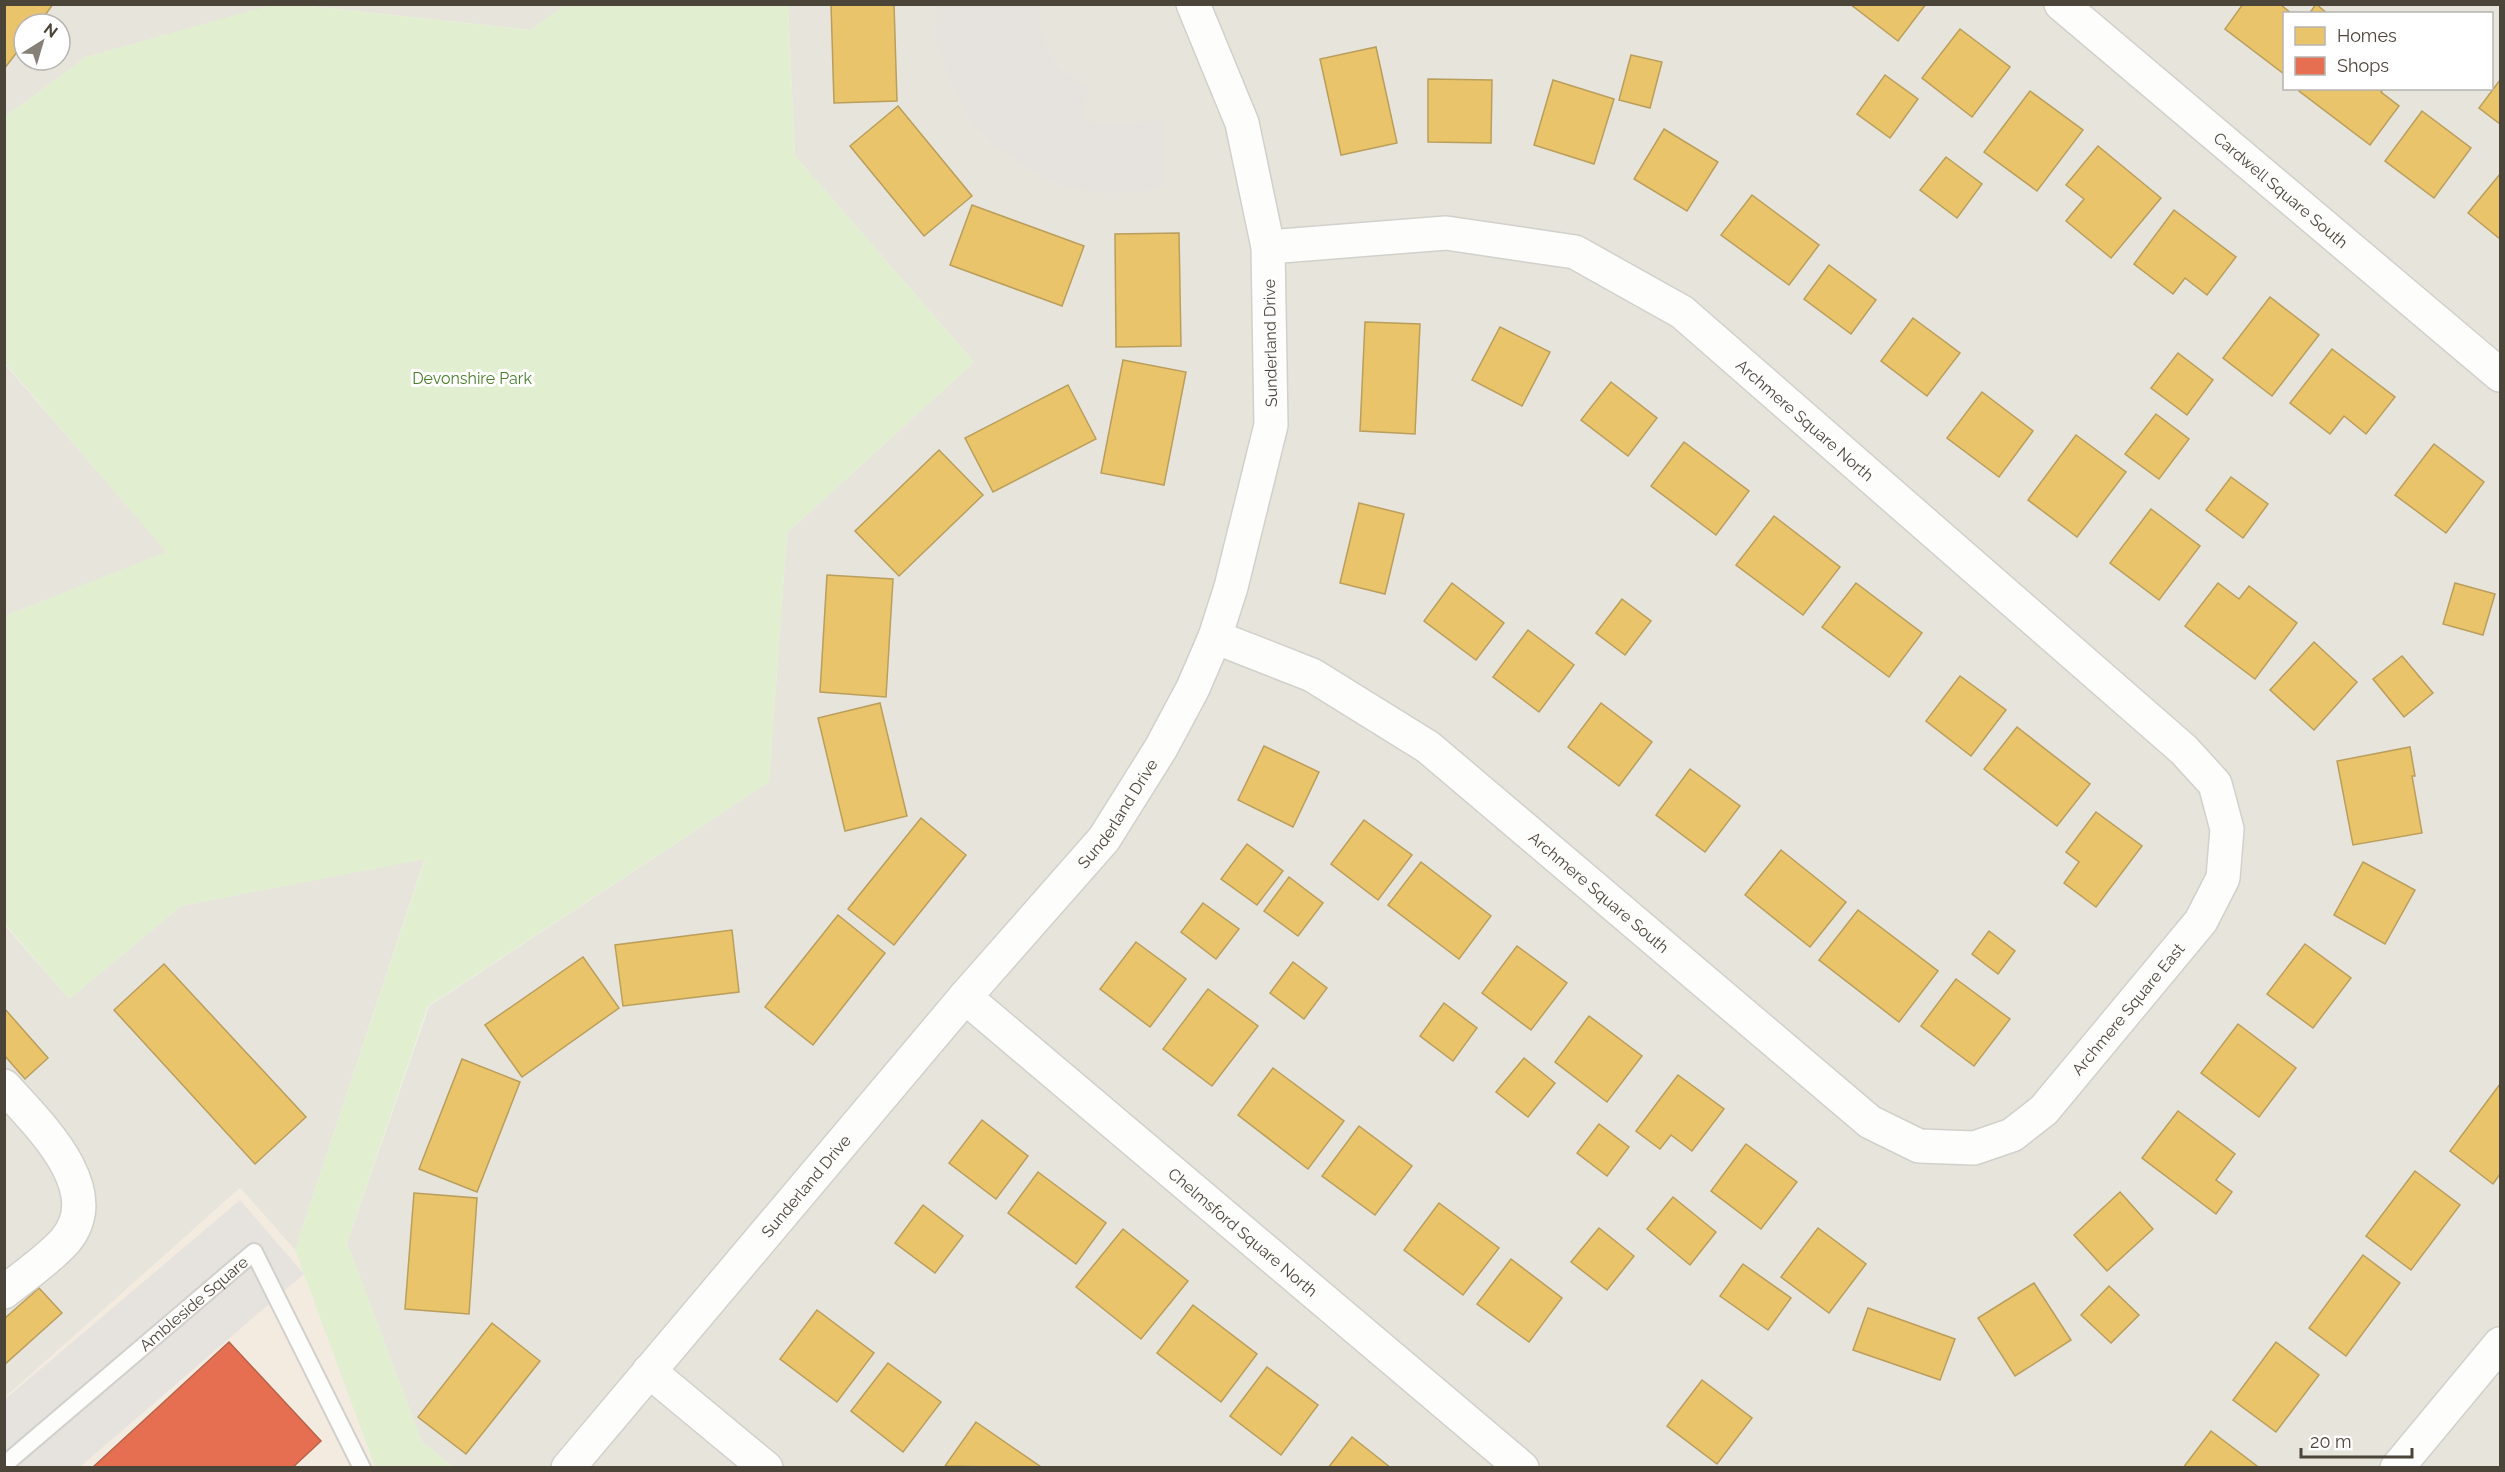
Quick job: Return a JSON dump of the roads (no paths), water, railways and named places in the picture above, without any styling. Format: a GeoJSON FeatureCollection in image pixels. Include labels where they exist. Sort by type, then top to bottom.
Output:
{"type":"FeatureCollection","features":[{"type":"Feature","properties":{"kind":"street","name":"Sunderland Drive"},"geometry":{"type":"LineString","coordinates":[[568,1467],[965,997],[1104,839],[1161,748],[1193,688],[1215,637],[1231,587],[1271,425],[1268,247],[1242,123],[1193,4]]}},
{"type":"Feature","properties":{"kind":"street","name":"Cardwell Square South"},"geometry":{"type":"LineString","coordinates":[[2061,4],[2500,375]]}},
{"type":"Feature","properties":{"kind":"street","name":"Archmere Square North"},"geometry":{"type":"LineString","coordinates":[[1268,247],[1446,233],[1575,252],[1682,312],[2184,750],[2215,784],[2227,829]]}},
{"type":"Feature","properties":{"kind":"street","name":"Archmere Square South"},"geometry":{"type":"LineString","coordinates":[[1215,637],[1312,675],[1428,747],[1870,1122],[1919,1146],[1974,1148]]}},
{"type":"Feature","properties":{"kind":"street","name":"Archmere Square East"},"geometry":{"type":"LineString","coordinates":[[1974,1148],[2012,1135],[2044,1110],[2201,921],[2223,878],[2227,829]]}},
{"type":"Feature","properties":{"kind":"street","name":"Chelmsford Square North"},"geometry":{"type":"LineString","coordinates":[[965,997],[1522,1467]]}},
{"type":"Feature","properties":{"kind":"street"},"geometry":{"type":"LineString","coordinates":[[4,1086],[54,1143],[77,1187],[78,1206],[66,1240],[4,1292]]}},
{"type":"Feature","properties":{"kind":"street"},"geometry":{"type":"LineString","coordinates":[[2397,1467],[2500,1344]]}},
{"type":"Feature","properties":{"kind":"street"},"geometry":{"type":"LineString","coordinates":[[649,1371],[766,1467]]}},
{"type":"Feature","properties":{"kind":"lane","name":"Ambleside Square"},"geometry":{"type":"LineString","coordinates":[[4,1465],[254,1252],[362,1467]]}},
{"type":"Feature","properties":{"kind":"park label","name":"Devonshire Park"},"geometry":{"type":"Point","coordinates":[472,378]}}]}
